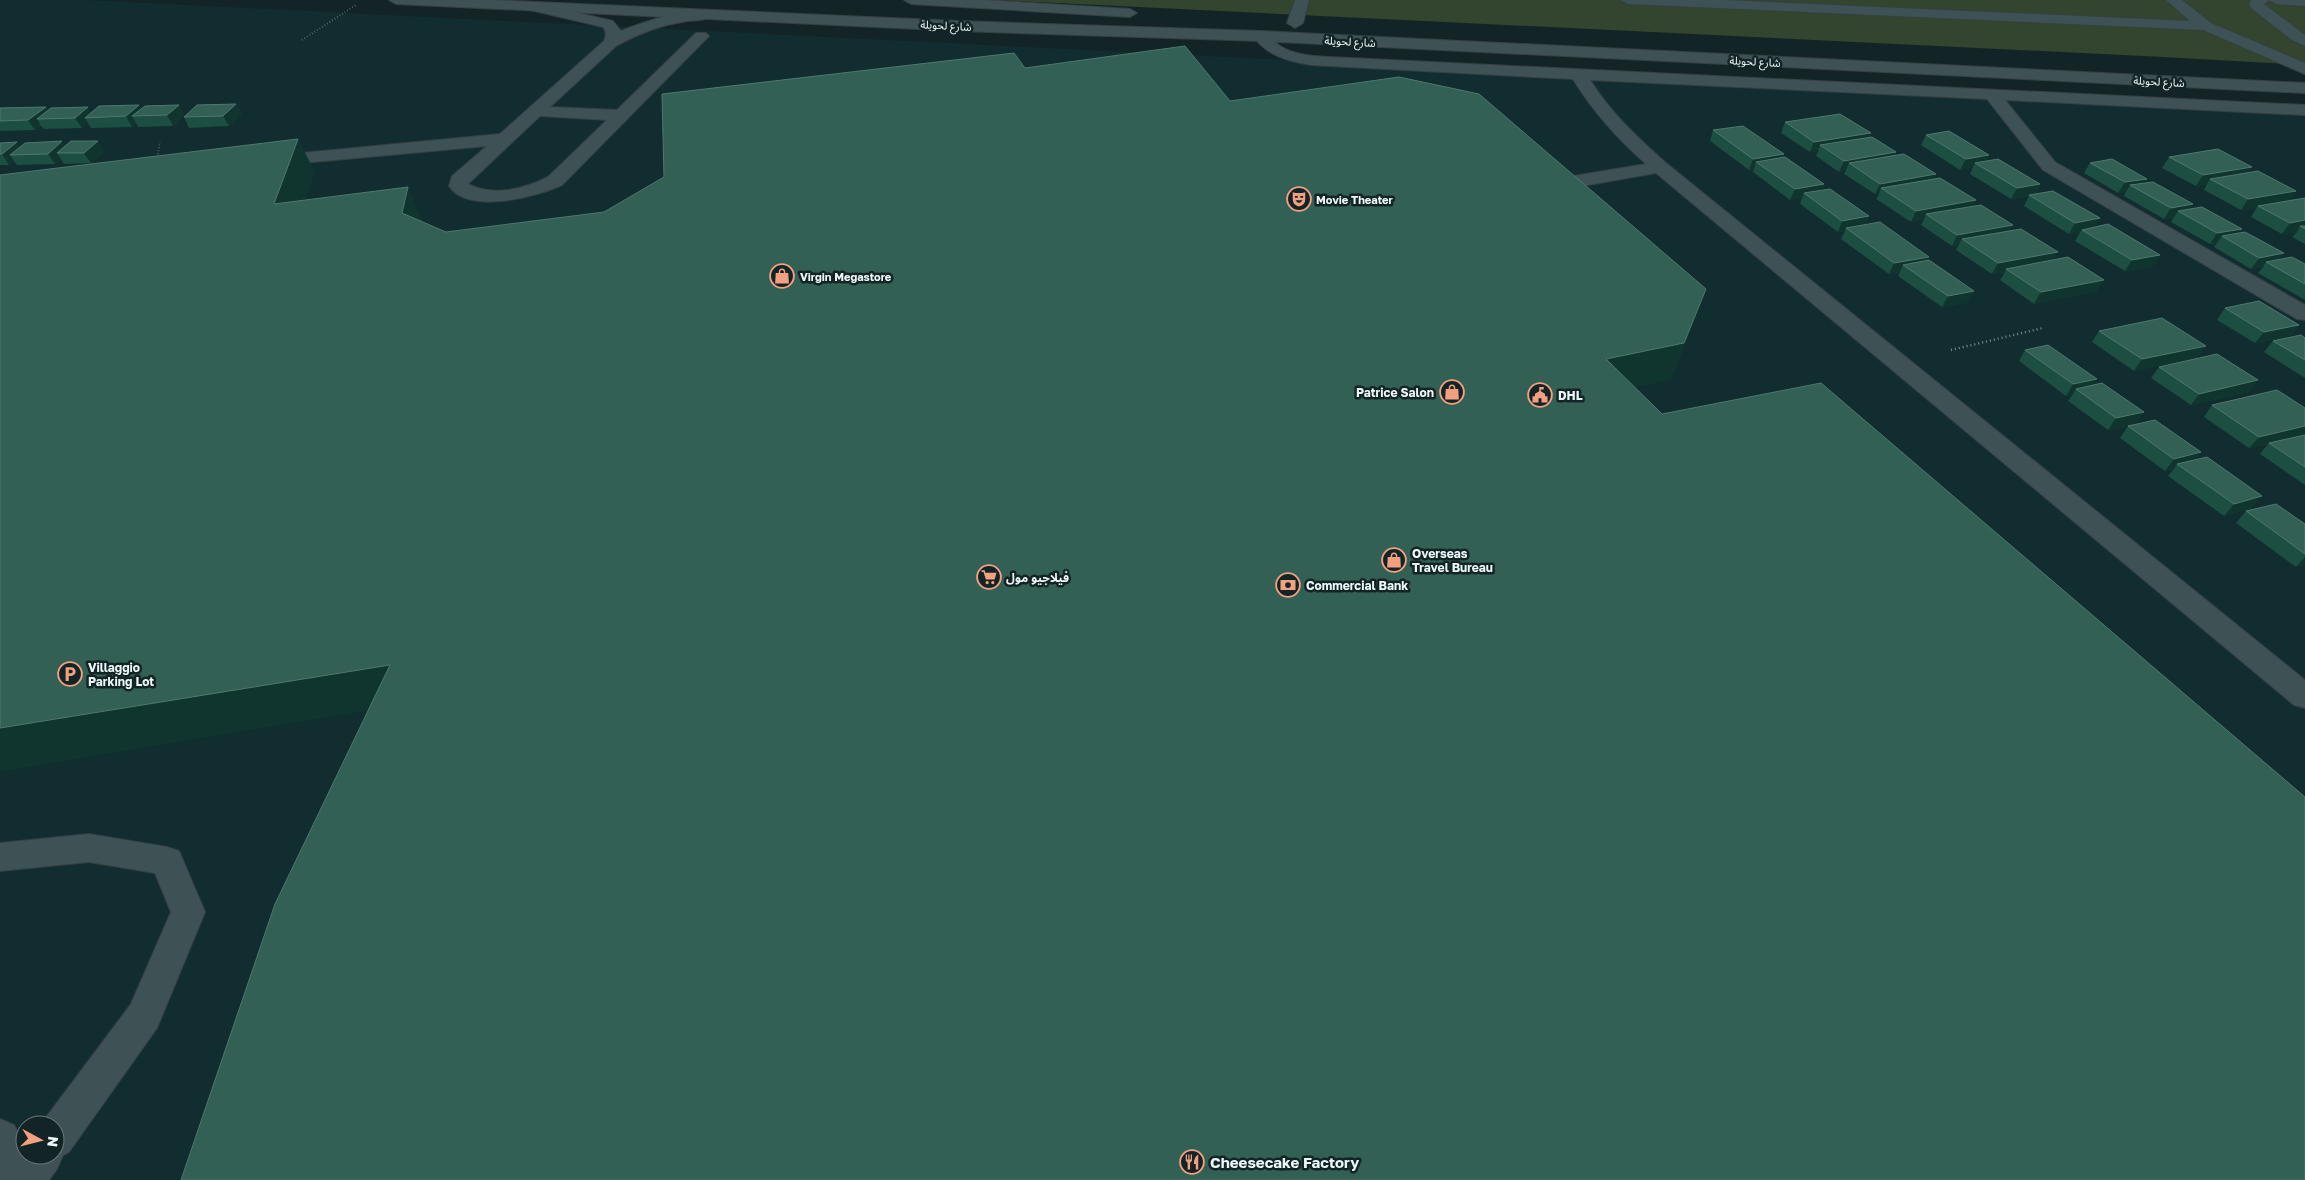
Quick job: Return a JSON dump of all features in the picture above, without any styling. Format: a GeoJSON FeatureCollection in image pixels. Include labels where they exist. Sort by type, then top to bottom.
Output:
{"type":"FeatureCollection","features":[{"type":"Feature","properties":{"kind":"street","name":"شارع لحويلة"},"geometry":{"type":"LineString","coordinates":[[396,0],[960,26],[1260,29],[1810,64],[2305,88]]}},
{"type":"Feature","properties":{"kind":"street","name":"شارع لحويلة"},"geometry":{"type":"LineString","coordinates":[[911,0],[1141,14]]}},
{"type":"Feature","properties":{"kind":"street"},"geometry":{"type":"LineString","coordinates":[[1295,23],[1302,0]]}},
{"type":"Feature","properties":{"kind":"street"},"geometry":{"type":"LineString","coordinates":[[1628,0],[2206,26]]}},
{"type":"Feature","properties":{"kind":"street"},"geometry":{"type":"LineString","coordinates":[[2173,0],[2206,26],[2305,69]]}},
{"type":"Feature","properties":{"kind":"street"},"geometry":{"type":"LineString","coordinates":[[2262,0],[2258,1],[2256,5],[2297,37],[2305,40]]}},
{"type":"Feature","properties":{"kind":"street"},"geometry":{"type":"LineString","coordinates":[[2276,0],[2305,2]]}},
{"type":"Feature","properties":{"kind":"street"},"geometry":{"type":"LineString","coordinates":[[960,26],[974,4]]}},
{"type":"Feature","properties":{"kind":"street"},"geometry":{"type":"LineString","coordinates":[[531,6],[608,24],[614,30],[615,36],[611,43]]}},
{"type":"Feature","properties":{"kind":"street"},"geometry":{"type":"LineString","coordinates":[[701,36],[619,115],[555,181],[518,194],[504,196],[464,191],[458,186],[459,180],[611,43],[635,29],[705,14]]}},
{"type":"Feature","properties":{"kind":"street","name":"شارع لحويلة"},"geometry":{"type":"LineString","coordinates":[[1260,29],[1295,23],[1453,30]]}},
{"type":"Feature","properties":{"kind":"street"},"geometry":{"type":"LineString","coordinates":[[1260,29],[1271,48],[1282,53],[1313,60],[2305,110]]}},
{"type":"Feature","properties":{"kind":"street"},"geometry":{"type":"LineString","coordinates":[[1790,46],[1810,64],[1812,76],[1802,84]]}},
{"type":"Feature","properties":{"kind":"street"},"geometry":{"type":"LineString","coordinates":[[2265,68],[2305,69]]}},
{"type":"Feature","properties":{"kind":"street"},"geometry":{"type":"LineString","coordinates":[[1578,74],[1595,100],[1620,131],[1660,167],[1900,362],[2305,697]]}},
{"type":"Feature","properties":{"kind":"street"},"geometry":{"type":"LineString","coordinates":[[1991,94],[2049,166],[2305,314]]}},
{"type":"Feature","properties":{"kind":"street"},"geometry":{"type":"LineString","coordinates":[[2282,109],[2305,120]]}},
{"type":"Feature","properties":{"kind":"street"},"geometry":{"type":"LineString","coordinates":[[534,111],[619,115]]}},
{"type":"Feature","properties":{"kind":"street"},"geometry":{"type":"LineString","coordinates":[[252,163],[361,151],[503,139]]}},
{"type":"Feature","properties":{"kind":"street"},"geometry":{"type":"LineString","coordinates":[[1525,190],[1660,167]]}},
{"type":"Feature","properties":{"kind":"street"},"geometry":{"type":"LineString","coordinates":[[0,857],[89,848],[167,861],[188,912],[144,1016],[65,1124]]}},
{"type":"Feature","properties":{"kind":"street"},"geometry":{"type":"LineString","coordinates":[[0,1139],[19,1180]]}},
{"type":"Feature","properties":{"kind":"street"},"geometry":{"type":"LineString","coordinates":[[24,1180],[35,1165]]}},
{"type":"Feature","properties":{"kind":"path"},"geometry":{"type":"LineString","coordinates":[[302,40],[356,5]]}},
{"type":"Feature","properties":{"kind":"path"},"geometry":{"type":"LineString","coordinates":[[156,167],[160,142]]}},
{"type":"Feature","properties":{"kind":"path"},"geometry":{"type":"LineString","coordinates":[[1900,362],[2043,328]]}},
{"type":"Feature","properties":{"kind":"shaded area","name":"فيلاجيو مول"},"geometry":{"type":"Polygon","coordinates":[[[0,0],[88,0],[2305,111],[2305,1180],[0,1180],[0,0]]]}},
{"type":"Feature","properties":{"kind":"green space"},"geometry":{"type":"Polygon","coordinates":[[[995,0],[2305,0],[2305,65],[2163,57],[995,0]]]}},
{"type":"Feature","properties":{"kind":"building","name":"فيلاجيو مول"},"geometry":{"type":"Polygon","coordinates":[[[1185,46],[1230,101],[1399,77],[1479,94],[1706,289],[1684,343],[1606,359],[1662,414],[1821,383],[2305,797],[2305,1180],[181,1180],[275,904],[390,665],[0,728],[0,175],[298,139],[274,204],[408,187],[402,213],[446,232],[604,212],[664,177],[662,94],[1014,53],[1025,68],[1185,46]]]}},
{"type":"Feature","properties":{"kind":"building"},"geometry":{"type":"Polygon","coordinates":[[[236,104],[223,116],[184,117],[197,105],[236,104]]]}},
{"type":"Feature","properties":{"kind":"building"},"geometry":{"type":"Polygon","coordinates":[[[139,105],[126,116],[85,118],[99,106],[139,105]]]}},
{"type":"Feature","properties":{"kind":"building"},"geometry":{"type":"Polygon","coordinates":[[[179,105],[167,115],[132,116],[145,106],[179,105]]]}},
{"type":"Feature","properties":{"kind":"building"},"geometry":{"type":"Polygon","coordinates":[[[46,107],[28,120],[0,121],[0,108],[46,107]]]}},
{"type":"Feature","properties":{"kind":"building"},"geometry":{"type":"Polygon","coordinates":[[[88,107],[75,118],[37,119],[51,108],[88,107]]]}},
{"type":"Feature","properties":{"kind":"building"},"geometry":{"type":"Polygon","coordinates":[[[1840,114],[1871,133],[1814,142],[1785,122],[1840,114]]]}},
{"type":"Feature","properties":{"kind":"building"},"geometry":{"type":"Polygon","coordinates":[[[1743,126],[1784,154],[1753,159],[1713,130],[1743,126]]]}},
{"type":"Feature","properties":{"kind":"building"},"geometry":{"type":"Polygon","coordinates":[[[1949,131],[1989,155],[1966,159],[1926,135],[1949,131]]]}},
{"type":"Feature","properties":{"kind":"building"},"geometry":{"type":"Polygon","coordinates":[[[1872,137],[1896,152],[1844,161],[1820,145],[1872,137]]]}},
{"type":"Feature","properties":{"kind":"building"},"geometry":{"type":"Polygon","coordinates":[[[62,141],[48,154],[10,155],[25,143],[62,141]]]}},
{"type":"Feature","properties":{"kind":"building"},"geometry":{"type":"Polygon","coordinates":[[[71,141],[98,141],[84,153],[57,153],[71,141]]]}},
{"type":"Feature","properties":{"kind":"building"},"geometry":{"type":"Polygon","coordinates":[[[17,142],[2,154],[0,154],[0,143],[17,142]]]}},
{"type":"Feature","properties":{"kind":"building"},"geometry":{"type":"Polygon","coordinates":[[[2218,149],[2252,167],[2203,175],[2169,157],[2218,149]]]}},
{"type":"Feature","properties":{"kind":"building"},"geometry":{"type":"Polygon","coordinates":[[[1904,154],[1936,174],[1880,184],[1849,163],[1904,154]]]}},
{"type":"Feature","properties":{"kind":"building"},"geometry":{"type":"Polygon","coordinates":[[[1785,157],[1824,184],[1795,189],[1756,162],[1785,157]]]}},
{"type":"Feature","properties":{"kind":"building"},"geometry":{"type":"Polygon","coordinates":[[[1998,159],[2040,184],[2017,188],[1975,163],[1998,159]]]}},
{"type":"Feature","properties":{"kind":"building"},"geometry":{"type":"Polygon","coordinates":[[[2112,159],[2147,179],[2125,182],[2090,163],[2112,159]]]}},
{"type":"Feature","properties":{"kind":"building"},"geometry":{"type":"Polygon","coordinates":[[[2258,171],[2296,191],[2248,199],[2210,179],[2258,171]]]}},
{"type":"Feature","properties":{"kind":"building"},"geometry":{"type":"Polygon","coordinates":[[[1940,178],[1976,200],[1916,211],[1881,188],[1940,178]]]}},
{"type":"Feature","properties":{"kind":"building"},"geometry":{"type":"Polygon","coordinates":[[[2153,182],[2193,204],[2171,208],[2130,185],[2153,182]]]}},
{"type":"Feature","properties":{"kind":"building"},"geometry":{"type":"Polygon","coordinates":[[[1830,189],[1869,216],[1842,221],[1804,193],[1830,189]]]}},
{"type":"Feature","properties":{"kind":"building"},"geometry":{"type":"Polygon","coordinates":[[[2053,191],[2100,218],[2075,223],[2029,195],[2053,191]]]}},
{"type":"Feature","properties":{"kind":"building"},"geometry":{"type":"Polygon","coordinates":[[[2305,198],[2305,220],[2290,223],[2258,206],[2305,198]]]}},
{"type":"Feature","properties":{"kind":"building"},"geometry":{"type":"Polygon","coordinates":[[[1981,205],[2013,225],[1957,235],[1926,214],[1981,205]]]}},
{"type":"Feature","properties":{"kind":"building"},"geometry":{"type":"Polygon","coordinates":[[[2202,207],[2242,229],[2217,233],[2178,211],[2202,207]]]}},
{"type":"Feature","properties":{"kind":"building"},"geometry":{"type":"Polygon","coordinates":[[[1880,222],[1929,257],[1894,263],[1846,228],[1880,222]]]}},
{"type":"Feature","properties":{"kind":"building"},"geometry":{"type":"Polygon","coordinates":[[[2108,224],[2160,255],[2132,260],[2082,230],[2108,224]]]}},
{"type":"Feature","properties":{"kind":"building"},"geometry":{"type":"Polygon","coordinates":[[[2021,229],[2058,252],[1998,263],[1962,239],[2021,229]]]}},
{"type":"Feature","properties":{"kind":"building"},"geometry":{"type":"Polygon","coordinates":[[[2245,232],[2284,253],[2259,258],[2222,236],[2245,232]]]}},
{"type":"Feature","properties":{"kind":"building"},"geometry":{"type":"Polygon","coordinates":[[[2068,257],[2104,280],[2041,292],[2006,269],[2068,257]]]}},
{"type":"Feature","properties":{"kind":"building"},"geometry":{"type":"Polygon","coordinates":[[[2292,257],[2305,264],[2305,284],[2266,262],[2292,257]]]}},
{"type":"Feature","properties":{"kind":"building"},"geometry":{"type":"Polygon","coordinates":[[[1929,260],[1974,291],[1948,296],[1903,265],[1929,260]]]}},
{"type":"Feature","properties":{"kind":"building"},"geometry":{"type":"Polygon","coordinates":[[[2259,301],[2299,325],[2264,332],[2225,308],[2259,301]]]}},
{"type":"Feature","properties":{"kind":"building"},"geometry":{"type":"Polygon","coordinates":[[[2162,318],[2206,346],[2142,359],[2099,331],[2162,318]]]}},
{"type":"Feature","properties":{"kind":"building"},"geometry":{"type":"Polygon","coordinates":[[[2301,335],[2305,338],[2305,360],[2273,341],[2301,335]]]}},
{"type":"Feature","properties":{"kind":"building"},"geometry":{"type":"Polygon","coordinates":[[[2048,345],[2097,379],[2073,384],[2025,350],[2048,345]]]}},
{"type":"Feature","properties":{"kind":"building"},"geometry":{"type":"Polygon","coordinates":[[[2217,354],[2258,380],[2199,394],[2159,367],[2217,354]]]}},
{"type":"Feature","properties":{"kind":"building"},"geometry":{"type":"Polygon","coordinates":[[[2102,383],[2144,412],[2116,418],[2076,389],[2102,383]]]}},
{"type":"Feature","properties":{"kind":"building"},"geometry":{"type":"Polygon","coordinates":[[[2277,390],[2305,408],[2305,426],[2259,437],[2212,405],[2277,390]]]}},
{"type":"Feature","properties":{"kind":"building"},"geometry":{"type":"Polygon","coordinates":[[[2155,420],[2201,452],[2174,459],[2128,426],[2155,420]]]}},
{"type":"Feature","properties":{"kind":"building"},"geometry":{"type":"Polygon","coordinates":[[[2305,435],[2305,467],[2269,443],[2305,435]]]}},
{"type":"Feature","properties":{"kind":"building"},"geometry":{"type":"Polygon","coordinates":[[[2207,457],[2262,496],[2234,504],[2177,464],[2207,457]]]}},
{"type":"Feature","properties":{"kind":"building"},"geometry":{"type":"Polygon","coordinates":[[[2276,504],[2305,524],[2305,554],[2246,511],[2276,504]]]}},
{"type":"Feature","properties":{"kind":"place","name":"Movie Theater"},"geometry":{"type":"Point","coordinates":[1299,199]}},
{"type":"Feature","properties":{"kind":"place","name":"Virgin Megastore"},"geometry":{"type":"Point","coordinates":[782,276]}},
{"type":"Feature","properties":{"kind":"place","name":"Patrice Salon"},"geometry":{"type":"Point","coordinates":[1452,392]}},
{"type":"Feature","properties":{"kind":"place","name":"DHL"},"geometry":{"type":"Point","coordinates":[1540,395]}},
{"type":"Feature","properties":{"kind":"place","name":"Overseas Travel Bureau"},"geometry":{"type":"Point","coordinates":[1394,560]}},
{"type":"Feature","properties":{"kind":"place","name":"فيلاجيو مول"},"geometry":{"type":"Point","coordinates":[989,577]}},
{"type":"Feature","properties":{"kind":"place","name":"Commercial Bank"},"geometry":{"type":"Point","coordinates":[1288,585]}},
{"type":"Feature","properties":{"kind":"place","name":"Villaggio Parking Lot"},"geometry":{"type":"Point","coordinates":[70,674]}},
{"type":"Feature","properties":{"kind":"place","name":"Cheesecake Factory"},"geometry":{"type":"Point","coordinates":[1192,1162]}}]}
